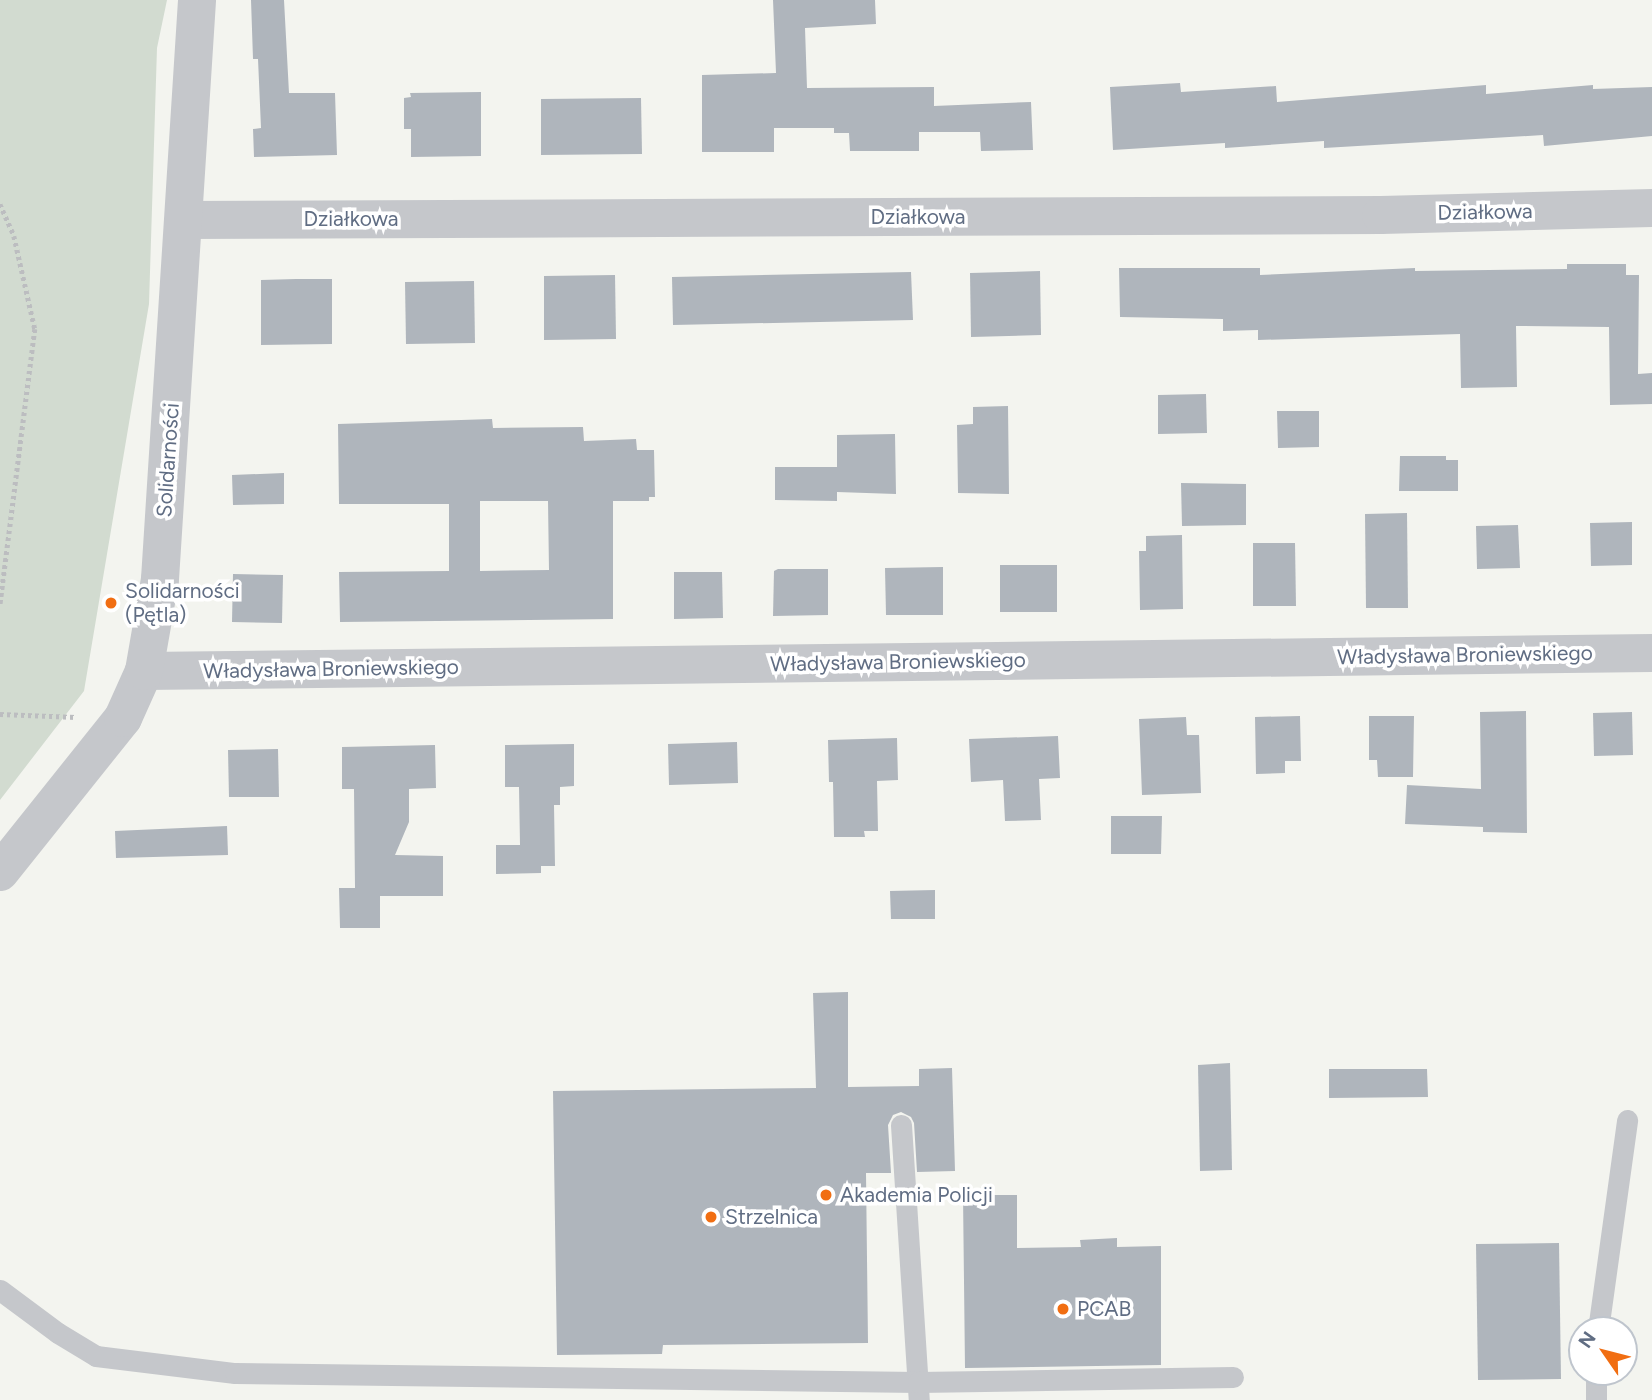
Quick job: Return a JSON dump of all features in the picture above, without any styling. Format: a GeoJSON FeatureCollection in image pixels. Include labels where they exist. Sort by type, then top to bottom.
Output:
{"type":"FeatureCollection","features":[{"type":"Feature","properties":{"kind":"street","name":"Solidarności"},"geometry":{"type":"LineString","coordinates":[[0,872],[123,718],[144,671],[160,579],[197,0]]}},
{"type":"Feature","properties":{"kind":"street","name":"Działkowa"},"geometry":{"type":"LineString","coordinates":[[184,220],[1381,215],[1652,208]]}},
{"type":"Feature","properties":{"kind":"street","name":"Władysława Broniewskiego"},"geometry":{"type":"LineString","coordinates":[[144,671],[1652,653]]}},
{"type":"Feature","properties":{"kind":"lane"},"geometry":{"type":"LineString","coordinates":[[1600,1316],[1627,1120]]}},
{"type":"Feature","properties":{"kind":"lane"},"geometry":{"type":"LineString","coordinates":[[901,1125],[918,1391]]}},
{"type":"Feature","properties":{"kind":"lane"},"geometry":{"type":"LineString","coordinates":[[0,1290],[58,1333],[96,1356],[235,1373],[918,1391],[1233,1377]]}},
{"type":"Feature","properties":{"kind":"path"},"geometry":{"type":"LineString","coordinates":[[0,204],[14,236],[35,330],[0,606]]}},
{"type":"Feature","properties":{"kind":"path"},"geometry":{"type":"LineString","coordinates":[[0,714],[123,718]]}},
{"type":"Feature","properties":{"kind":"shaded area"},"geometry":{"type":"Polygon","coordinates":[[[0,0],[167,0],[157,48],[149,304],[84,691],[0,800],[0,0]]]}},
{"type":"Feature","properties":{"kind":"building"},"geometry":{"type":"Polygon","coordinates":[[[251,0],[284,0],[289,93],[335,93],[337,155],[254,157],[253,129],[261,128],[258,59],[253,59],[251,0]]]}},
{"type":"Feature","properties":{"kind":"building"},"geometry":{"type":"Polygon","coordinates":[[[773,0],[875,0],[876,24],[805,28],[807,88],[934,87],[934,106],[1031,102],[1033,150],[981,151],[980,132],[919,132],[919,151],[850,151],[849,133],[834,133],[834,128],[774,128],[774,152],[702,152],[702,75],[776,73],[773,0]]]}},
{"type":"Feature","properties":{"kind":"building"},"geometry":{"type":"Polygon","coordinates":[[[1180,83],[1181,92],[1276,86],[1277,102],[1486,85],[1486,94],[1593,85],[1593,89],[1652,87],[1652,136],[1544,146],[1543,135],[1324,148],[1324,141],[1225,148],[1225,143],[1113,150],[1110,87],[1180,83]]]}},
{"type":"Feature","properties":{"kind":"building"},"geometry":{"type":"Polygon","coordinates":[[[481,92],[481,156],[411,157],[411,129],[404,129],[404,98],[411,97],[410,93],[481,92]]]}},
{"type":"Feature","properties":{"kind":"building"},"geometry":{"type":"Polygon","coordinates":[[[641,98],[642,154],[541,155],[541,99],[641,98]]]}},
{"type":"Feature","properties":{"kind":"building"},"geometry":{"type":"Polygon","coordinates":[[[1567,264],[1626,264],[1626,275],[1639,275],[1638,374],[1652,373],[1652,404],[1610,405],[1609,327],[1516,326],[1517,387],[1461,388],[1460,334],[1258,340],[1258,330],[1223,331],[1223,319],[1120,317],[1119,268],[1260,268],[1260,275],[1415,268],[1415,271],[1567,269],[1567,264]]]}},
{"type":"Feature","properties":{"kind":"building"},"geometry":{"type":"Polygon","coordinates":[[[1040,271],[1041,335],[971,337],[970,273],[1040,271]]]}},
{"type":"Feature","properties":{"kind":"building"},"geometry":{"type":"Polygon","coordinates":[[[911,272],[913,320],[673,325],[672,277],[911,272]]]}},
{"type":"Feature","properties":{"kind":"building"},"geometry":{"type":"Polygon","coordinates":[[[615,275],[616,339],[544,340],[544,276],[615,275]]]}},
{"type":"Feature","properties":{"kind":"building"},"geometry":{"type":"Polygon","coordinates":[[[332,279],[332,344],[261,345],[261,280],[332,279]]]}},
{"type":"Feature","properties":{"kind":"building"},"geometry":{"type":"Polygon","coordinates":[[[474,281],[475,343],[406,344],[405,282],[474,281]]]}},
{"type":"Feature","properties":{"kind":"building"},"geometry":{"type":"Polygon","coordinates":[[[1206,394],[1207,433],[1158,434],[1158,395],[1206,394]]]}},
{"type":"Feature","properties":{"kind":"building"},"geometry":{"type":"Polygon","coordinates":[[[1008,406],[1009,494],[958,493],[957,425],[973,424],[973,407],[1008,406]]]}},
{"type":"Feature","properties":{"kind":"building"},"geometry":{"type":"Polygon","coordinates":[[[1277,411],[1319,411],[1319,447],[1278,448],[1277,411]]]}},
{"type":"Feature","properties":{"kind":"building"},"geometry":{"type":"Polygon","coordinates":[[[492,419],[493,428],[583,427],[584,441],[636,439],[637,450],[654,450],[655,497],[649,497],[649,501],[613,501],[613,619],[340,622],[339,572],[449,571],[449,504],[339,504],[338,424],[492,419]],[[480,501],[480,571],[549,570],[548,501],[480,501]]]}},
{"type":"Feature","properties":{"kind":"building"},"geometry":{"type":"Polygon","coordinates":[[[895,434],[896,494],[837,492],[837,501],[775,500],[775,467],[837,467],[837,435],[895,434]]]}},
{"type":"Feature","properties":{"kind":"building"},"geometry":{"type":"Polygon","coordinates":[[[1400,456],[1446,456],[1446,460],[1458,460],[1458,491],[1399,491],[1400,456]]]}},
{"type":"Feature","properties":{"kind":"building"},"geometry":{"type":"Polygon","coordinates":[[[284,473],[284,504],[233,505],[232,475],[284,473]]]}},
{"type":"Feature","properties":{"kind":"building"},"geometry":{"type":"Polygon","coordinates":[[[1181,483],[1246,484],[1246,525],[1182,526],[1181,483]]]}},
{"type":"Feature","properties":{"kind":"building"},"geometry":{"type":"Polygon","coordinates":[[[1407,513],[1408,608],[1366,608],[1365,514],[1407,513]]]}},
{"type":"Feature","properties":{"kind":"building"},"geometry":{"type":"Polygon","coordinates":[[[1632,522],[1632,565],[1591,566],[1590,523],[1632,522]]]}},
{"type":"Feature","properties":{"kind":"building"},"geometry":{"type":"Polygon","coordinates":[[[1518,525],[1520,568],[1477,569],[1476,526],[1518,525]]]}},
{"type":"Feature","properties":{"kind":"building"},"geometry":{"type":"Polygon","coordinates":[[[1182,535],[1183,609],[1140,610],[1139,551],[1146,551],[1146,536],[1182,535]]]}},
{"type":"Feature","properties":{"kind":"building"},"geometry":{"type":"Polygon","coordinates":[[[1253,543],[1295,543],[1296,606],[1253,606],[1253,543]]]}},
{"type":"Feature","properties":{"kind":"building"},"geometry":{"type":"Polygon","coordinates":[[[1000,565],[1057,565],[1057,612],[1000,612],[1000,565]]]}},
{"type":"Feature","properties":{"kind":"building"},"geometry":{"type":"Polygon","coordinates":[[[943,567],[943,615],[886,615],[885,568],[943,567]]]}},
{"type":"Feature","properties":{"kind":"building"},"geometry":{"type":"Polygon","coordinates":[[[828,569],[828,615],[773,616],[774,571],[828,569]]]}},
{"type":"Feature","properties":{"kind":"building"},"geometry":{"type":"Polygon","coordinates":[[[674,572],[722,572],[723,618],[674,619],[674,572]]]}},
{"type":"Feature","properties":{"kind":"building"},"geometry":{"type":"Polygon","coordinates":[[[233,574],[283,575],[282,623],[232,622],[233,574]]]}},
{"type":"Feature","properties":{"kind":"building"},"geometry":{"type":"Polygon","coordinates":[[[1526,711],[1527,833],[1483,832],[1483,827],[1405,824],[1407,785],[1481,789],[1480,712],[1526,711]]]}},
{"type":"Feature","properties":{"kind":"building"},"geometry":{"type":"Polygon","coordinates":[[[1632,712],[1633,755],[1594,756],[1593,713],[1632,712]]]}},
{"type":"Feature","properties":{"kind":"building"},"geometry":{"type":"Polygon","coordinates":[[[1300,716],[1301,761],[1285,761],[1285,773],[1256,774],[1255,717],[1300,716]]]}},
{"type":"Feature","properties":{"kind":"building"},"geometry":{"type":"Polygon","coordinates":[[[1369,716],[1414,716],[1413,777],[1378,777],[1377,760],[1369,760],[1369,716]]]}},
{"type":"Feature","properties":{"kind":"building"},"geometry":{"type":"Polygon","coordinates":[[[1186,717],[1187,735],[1199,735],[1201,793],[1142,795],[1139,719],[1186,717]]]}},
{"type":"Feature","properties":{"kind":"building"},"geometry":{"type":"Polygon","coordinates":[[[1058,736],[1060,778],[1039,779],[1041,820],[1005,821],[1003,780],[971,782],[969,739],[1058,736]]]}},
{"type":"Feature","properties":{"kind":"building"},"geometry":{"type":"Polygon","coordinates":[[[897,738],[898,780],[877,781],[878,831],[864,831],[865,837],[834,837],[833,782],[829,782],[828,740],[897,738]]]}},
{"type":"Feature","properties":{"kind":"building"},"geometry":{"type":"Polygon","coordinates":[[[737,742],[738,783],[669,785],[668,744],[737,742]]]}},
{"type":"Feature","properties":{"kind":"building"},"geometry":{"type":"Polygon","coordinates":[[[574,744],[574,786],[560,787],[560,805],[554,805],[555,866],[541,866],[541,873],[496,874],[496,845],[520,845],[519,787],[505,787],[505,745],[574,744]]]}},
{"type":"Feature","properties":{"kind":"building"},"geometry":{"type":"Polygon","coordinates":[[[435,745],[436,788],[409,789],[409,822],[395,855],[443,856],[443,896],[380,896],[380,928],[340,928],[339,888],[355,888],[354,789],[342,789],[342,747],[435,745]]]}},
{"type":"Feature","properties":{"kind":"building"},"geometry":{"type":"Polygon","coordinates":[[[278,749],[279,797],[229,797],[228,750],[278,749]]]}},
{"type":"Feature","properties":{"kind":"building"},"geometry":{"type":"Polygon","coordinates":[[[1111,816],[1162,816],[1161,854],[1111,854],[1111,816]]]}},
{"type":"Feature","properties":{"kind":"building"},"geometry":{"type":"Polygon","coordinates":[[[227,826],[228,855],[116,858],[115,831],[227,826]]]}},
{"type":"Feature","properties":{"kind":"building"},"geometry":{"type":"Polygon","coordinates":[[[935,890],[935,919],[891,919],[890,891],[935,890]]]}},
{"type":"Feature","properties":{"kind":"building","name":"Strzelnica"},"geometry":{"type":"Polygon","coordinates":[[[848,992],[848,1087],[919,1086],[919,1069],[952,1068],[955,1171],[917,1172],[914,1123],[911,1117],[901,1112],[893,1115],[888,1125],[891,1173],[866,1173],[868,1343],[663,1345],[662,1354],[557,1355],[553,1091],[816,1088],[813,993],[848,992]]]}},
{"type":"Feature","properties":{"kind":"building"},"geometry":{"type":"Polygon","coordinates":[[[1230,1063],[1232,1170],[1200,1171],[1198,1065],[1230,1063]]]}},
{"type":"Feature","properties":{"kind":"building"},"geometry":{"type":"Polygon","coordinates":[[[1329,1069],[1427,1069],[1428,1097],[1329,1098],[1329,1069]]]}},
{"type":"Feature","properties":{"kind":"building","name":"PCAB"},"geometry":{"type":"Polygon","coordinates":[[[963,1195],[1017,1195],[1017,1248],[1081,1247],[1080,1240],[1117,1238],[1117,1247],[1161,1246],[1161,1365],[965,1368],[963,1195]]]}},
{"type":"Feature","properties":{"kind":"building"},"geometry":{"type":"Polygon","coordinates":[[[1559,1243],[1561,1379],[1478,1380],[1476,1244],[1559,1243]]]}},
{"type":"Feature","properties":{"kind":"place","name":"Solidarności (Pętla)"},"geometry":{"type":"Point","coordinates":[111,603]}},
{"type":"Feature","properties":{"kind":"place","name":"Akademia Policji"},"geometry":{"type":"Point","coordinates":[826,1195]}},
{"type":"Feature","properties":{"kind":"place","name":"Strzelnica"},"geometry":{"type":"Point","coordinates":[711,1217]}},
{"type":"Feature","properties":{"kind":"place","name":"PCAB"},"geometry":{"type":"Point","coordinates":[1063,1309]}}]}
